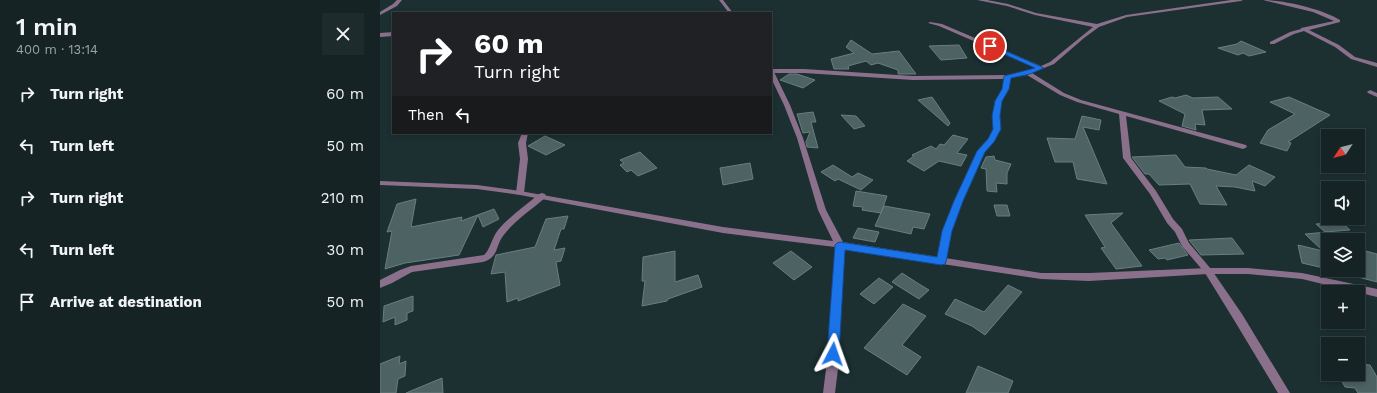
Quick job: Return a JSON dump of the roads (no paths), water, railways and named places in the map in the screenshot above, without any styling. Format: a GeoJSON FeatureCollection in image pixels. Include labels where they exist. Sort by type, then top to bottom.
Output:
{"type":"FeatureCollection","features":[{"type":"Feature","properties":{"kind":"street"},"geometry":{"type":"LineString","coordinates":[[380,14],[395,5],[400,0]]}},
{"type":"Feature","properties":{"kind":"street"},"geometry":{"type":"LineString","coordinates":[[721,0],[730,12]]}},
{"type":"Feature","properties":{"kind":"street"},"geometry":{"type":"LineString","coordinates":[[979,0],[1008,5],[1035,14],[1097,26]]}},
{"type":"Feature","properties":{"kind":"street"},"geometry":{"type":"LineString","coordinates":[[772,72],[804,71],[913,78],[1007,76],[1028,73],[1052,63],[1097,26],[1126,16],[1242,0]]}},
{"type":"Feature","properties":{"kind":"street"},"geometry":{"type":"LineString","coordinates":[[1265,0],[1325,14],[1338,21],[1303,29],[1272,43]]}},
{"type":"Feature","properties":{"kind":"street"},"geometry":{"type":"LineString","coordinates":[[930,23],[940,25],[1041,68]]}},
{"type":"Feature","properties":{"kind":"street"},"geometry":{"type":"LineString","coordinates":[[1303,29],[1337,46],[1354,58],[1377,65]]}},
{"type":"Feature","properties":{"kind":"street"},"geometry":{"type":"LineString","coordinates":[[380,35],[392,34]]}},
{"type":"Feature","properties":{"kind":"street"},"geometry":{"type":"LineString","coordinates":[[1028,73],[1062,94],[1079,101],[1243,147]]}},
{"type":"Feature","properties":{"kind":"street"},"geometry":{"type":"LineString","coordinates":[[772,74],[787,105],[800,138],[822,210],[840,245],[829,393]]}},
{"type":"Feature","properties":{"kind":"street"},"geometry":{"type":"LineString","coordinates":[[941,262],[947,231],[958,201],[981,151],[991,140],[997,129],[996,116],[999,101],[1006,89],[1007,76]]}},
{"type":"Feature","properties":{"kind":"street"},"geometry":{"type":"LineString","coordinates":[[1370,92],[1377,95]]}},
{"type":"Feature","properties":{"kind":"street"},"geometry":{"type":"LineString","coordinates":[[1122,113],[1127,158],[1153,193],[1170,221],[1179,231],[1185,244],[1208,271],[1284,393]]}},
{"type":"Feature","properties":{"kind":"street"},"geometry":{"type":"LineString","coordinates":[[520,193],[524,159],[522,143],[525,134]]}},
{"type":"Feature","properties":{"kind":"street"},"geometry":{"type":"LineString","coordinates":[[380,183],[478,187],[542,196],[723,230],[840,245],[941,262],[1041,276],[1096,277],[1208,271],[1248,271],[1302,276],[1377,293]]}},
{"type":"Feature","properties":{"kind":"street"},"geometry":{"type":"LineString","coordinates":[[380,284],[393,280],[405,270],[483,259],[489,256],[493,252],[496,240],[503,231],[542,196]]}}]}
